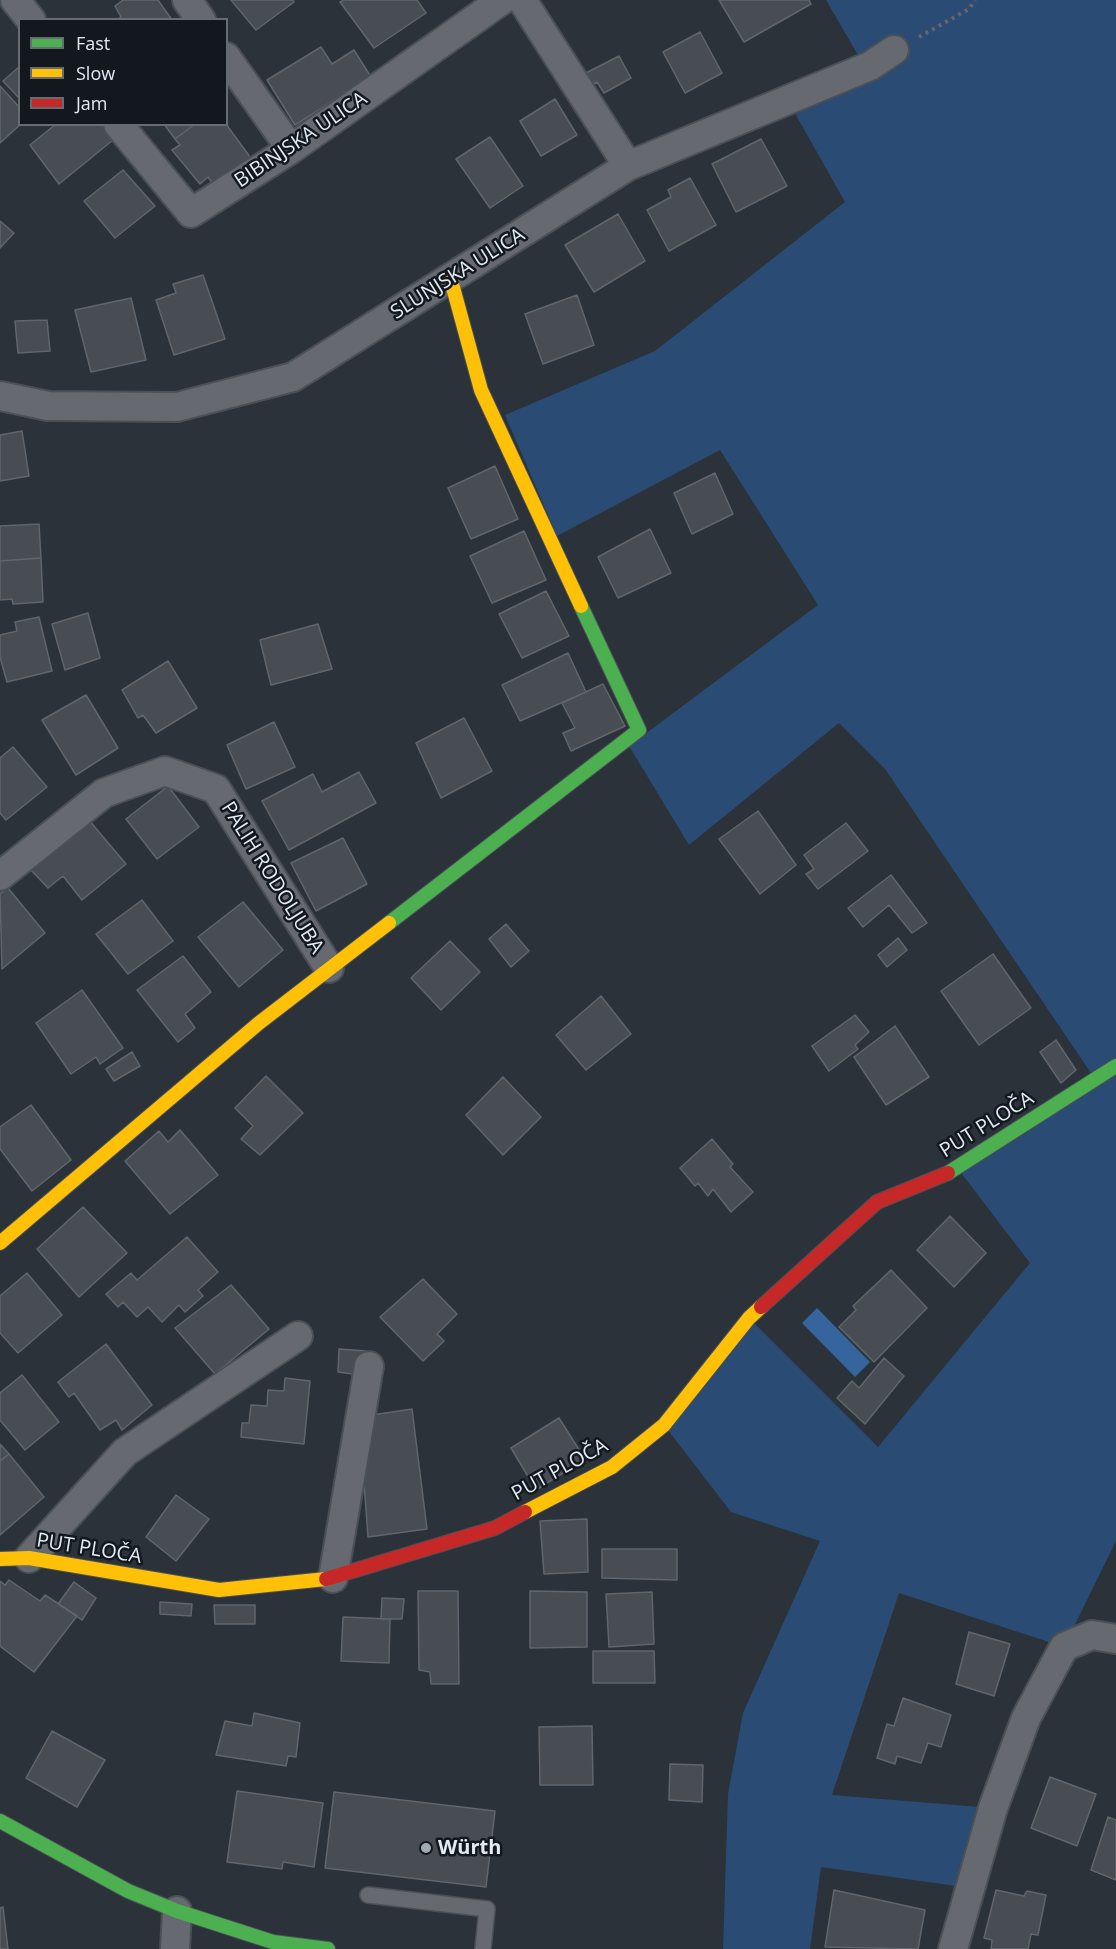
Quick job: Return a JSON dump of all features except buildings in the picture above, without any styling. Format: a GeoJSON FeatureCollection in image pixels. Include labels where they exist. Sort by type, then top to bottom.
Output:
{"type":"FeatureCollection","features":[{"type":"Feature","properties":{"kind":"street"},"geometry":{"type":"LineString","coordinates":[[15,0],[29,18]]}},
{"type":"Feature","properties":{"kind":"street"},"geometry":{"type":"LineString","coordinates":[[187,0],[200,18]]}},
{"type":"Feature","properties":{"kind":"street","name":"BIBINJSKA ULICA"},"geometry":{"type":"LineString","coordinates":[[120,126],[191,213],[291,149],[502,0]]}},
{"type":"Feature","properties":{"kind":"street"},"geometry":{"type":"LineString","coordinates":[[522,0],[628,166]]}},
{"type":"Feature","properties":{"kind":"street","name":"SLUNJSKA ULICA"},"geometry":{"type":"LineString","coordinates":[[0,396],[48,406],[177,407],[293,377],[451,280],[628,166],[870,66],[894,50]]}},
{"type":"Feature","properties":{"kind":"street"},"geometry":{"type":"LineString","coordinates":[[228,60],[291,149]]}},
{"type":"Feature","properties":{"kind":"street"},"geometry":{"type":"LineString","coordinates":[[0,1243],[259,1023],[639,730],[481,390],[451,280]]}},
{"type":"Feature","properties":{"kind":"street","name":"PALIH RODOLJUBA"},"geometry":{"type":"LineString","coordinates":[[0,876],[104,793],[165,771],[216,789],[329,968]]}},
{"type":"Feature","properties":{"kind":"street","name":"PUT PLOČA"},"geometry":{"type":"LineString","coordinates":[[0,1559],[29,1558],[219,1590],[333,1578],[495,1528],[612,1467],[664,1425],[749,1318],[877,1202],[958,1169],[1116,1066]]}},
{"type":"Feature","properties":{"kind":"street"},"geometry":{"type":"LineString","coordinates":[[29,1558],[125,1452],[298,1336]]}},
{"type":"Feature","properties":{"kind":"street"},"geometry":{"type":"LineString","coordinates":[[333,1578],[369,1366]]}},
{"type":"Feature","properties":{"kind":"street"},"geometry":{"type":"LineString","coordinates":[[953,1949],[993,1808],[1026,1718],[1064,1647],[1092,1635],[1116,1639]]}},
{"type":"Feature","properties":{"kind":"street"},"geometry":{"type":"LineString","coordinates":[[0,1821],[128,1891],[177,1911],[273,1942],[328,1949]]}},
{"type":"Feature","properties":{"kind":"street"},"geometry":{"type":"LineString","coordinates":[[175,1949],[177,1911]]}},
{"type":"Feature","properties":{"kind":"lane"},"geometry":{"type":"LineString","coordinates":[[368,1895],[487,1909],[483,1949]]}},
{"type":"Feature","properties":{"kind":"path"},"geometry":{"type":"LineString","coordinates":[[894,50],[969,9],[975,0]]}},
{"type":"Feature","properties":{"kind":"shaded area"},"geometry":{"type":"Polygon","coordinates":[[[826,0],[1116,0],[1116,1541],[1064,1647],[899,1593],[832,1795],[993,1808],[970,1888],[821,1867],[810,1949],[723,1949],[728,1794],[743,1713],[820,1541],[731,1512],[664,1425],[749,1318],[878,1447],[1030,1263],[958,1169],[1095,1079],[885,769],[839,723],[689,845],[629,746],[818,605],[720,450],[557,536],[505,415],[655,351],[845,202],[788,101],[865,67],[826,0]]]}},
{"type":"Feature","properties":{"kind":"shaded area"},"geometry":{"type":"Polygon","coordinates":[[[817,1308],[870,1362],[855,1377],[802,1323],[817,1308]]]}},
{"type":"Feature","properties":{"kind":"traffic: fast"},"geometry":{"type":"LineString","coordinates":[[389,923],[639,730],[581,606]]}},
{"type":"Feature","properties":{"kind":"traffic: fast"},"geometry":{"type":"LineString","coordinates":[[948,1173],[1116,1066]]}},
{"type":"Feature","properties":{"kind":"traffic: fast"},"geometry":{"type":"LineString","coordinates":[[0,1821],[128,1891],[177,1911],[273,1942],[328,1949]]}},
{"type":"Feature","properties":{"kind":"traffic: slow"},"geometry":{"type":"LineString","coordinates":[[451,280],[481,390],[581,606]]}},
{"type":"Feature","properties":{"kind":"traffic: slow"},"geometry":{"type":"LineString","coordinates":[[0,1243],[259,1023],[389,923]]}},
{"type":"Feature","properties":{"kind":"traffic: slow"},"geometry":{"type":"LineString","coordinates":[[525,1512],[612,1467],[664,1425],[749,1318],[761,1307]]}},
{"type":"Feature","properties":{"kind":"traffic: slow"},"geometry":{"type":"LineString","coordinates":[[0,1559],[29,1558],[219,1590],[326,1579]]}},
{"type":"Feature","properties":{"kind":"traffic: jam"},"geometry":{"type":"LineString","coordinates":[[761,1307],[877,1202],[948,1173]]}},
{"type":"Feature","properties":{"kind":"traffic: jam"},"geometry":{"type":"LineString","coordinates":[[326,1579],[495,1528],[525,1512]]}},
{"type":"Feature","properties":{"kind":"place","name":"Würth"},"geometry":{"type":"Point","coordinates":[426,1848]}}]}
